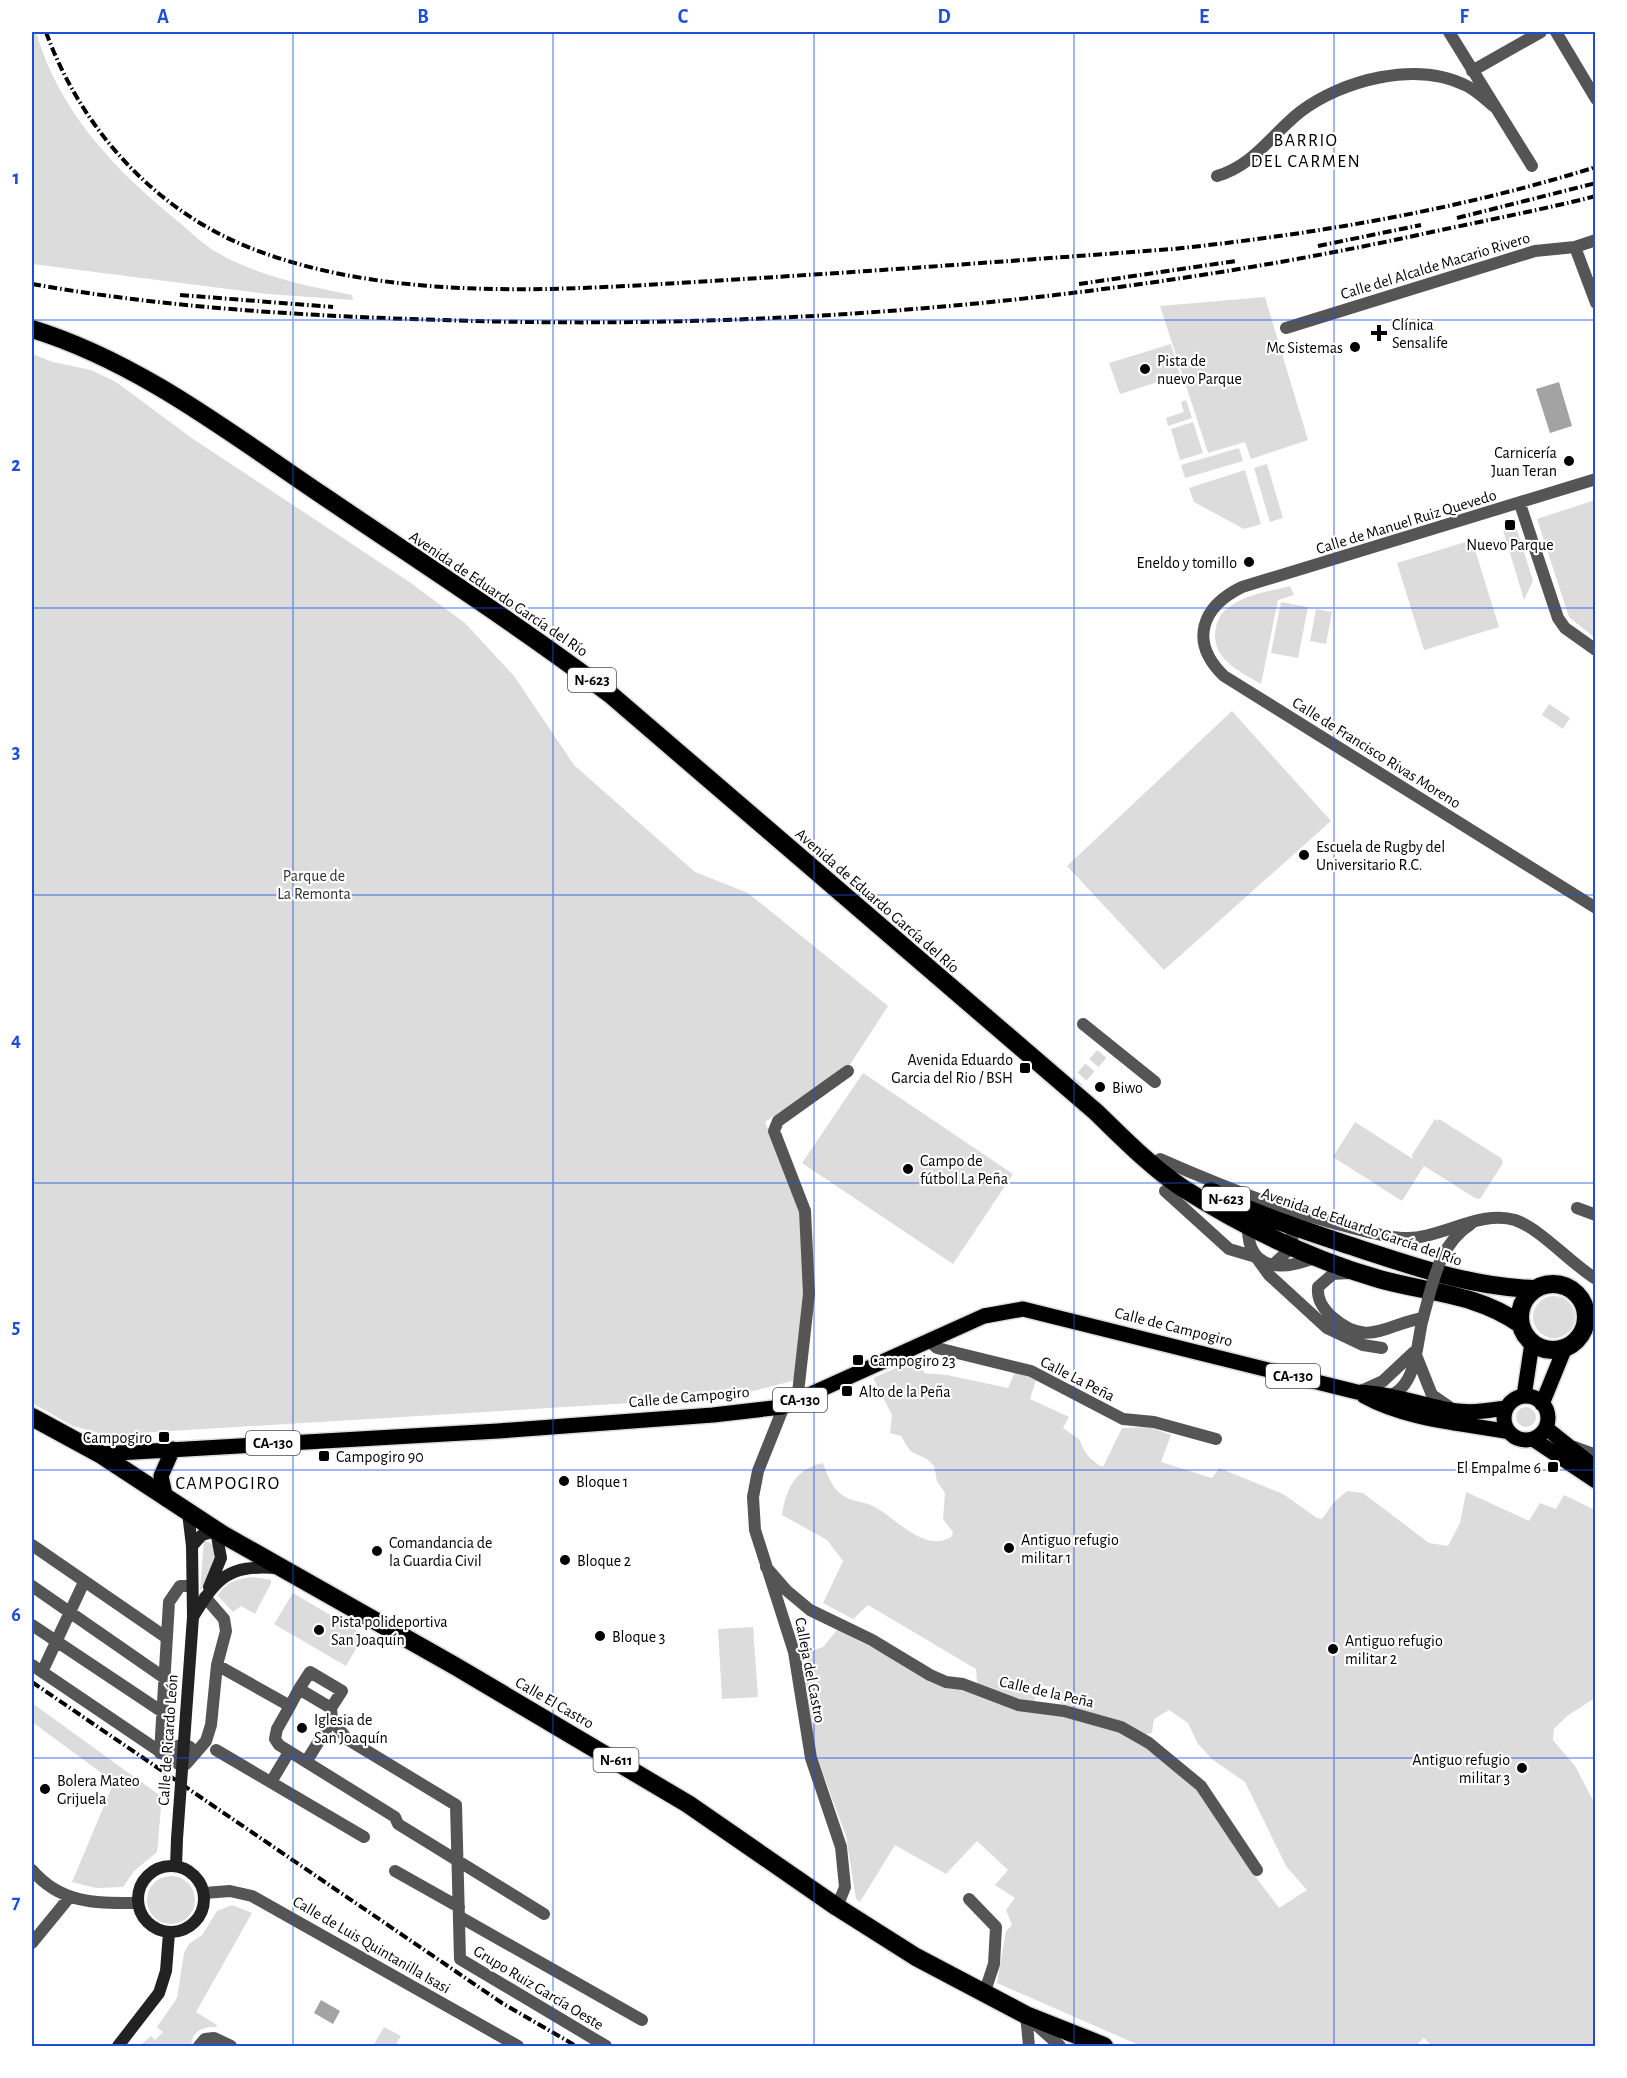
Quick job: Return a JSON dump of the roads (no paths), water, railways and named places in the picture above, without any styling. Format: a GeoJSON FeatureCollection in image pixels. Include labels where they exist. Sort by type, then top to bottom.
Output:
{"type":"FeatureCollection","features":[{"type":"Feature","properties":{"kind":"highway","name":"Avenida de Eduardo García del Río"},"geometry":{"type":"LineString","coordinates":[[32,329],[118,362],[532,635],[610,694],[1096,1112],[1149,1162],[1173,1180],[1248,1226],[1317,1257],[1378,1278],[1470,1298],[1502,1311],[1520,1324]]}},
{"type":"Feature","properties":{"kind":"highway","name":"Avenida de Eduardo García del Río"},"geometry":{"type":"LineString","coordinates":[[1096,1112],[1160,1159],[1228,1200],[1286,1219],[1405,1265],[1473,1283],[1503,1288],[1534,1289]]}},
{"type":"Feature","properties":{"kind":"highway","name":"N-623"},"geometry":{"type":"LineString","coordinates":[[1534,1289],[1558,1283],[1574,1291],[1590,1305],[1587,1319],[1589,1333],[1564,1350]]}},
{"type":"Feature","properties":{"kind":"highway"},"geometry":{"type":"LineString","coordinates":[[1520,1324],[1524,1300],[1534,1289]]}},
{"type":"Feature","properties":{"kind":"highway","name":"N-623"},"geometry":{"type":"LineString","coordinates":[[1520,1324],[1533,1343]]}},
{"type":"Feature","properties":{"kind":"highway"},"geometry":{"type":"LineString","coordinates":[[1533,1343],[1546,1349],[1564,1350]]}},
{"type":"Feature","properties":{"kind":"highway","name":"N-611"},"geometry":{"type":"LineString","coordinates":[[32,1417],[100,1454]]}},
{"type":"Feature","properties":{"kind":"highway","name":"Calle El Castro"},"geometry":{"type":"LineString","coordinates":[[100,1454],[216,1531],[688,1804],[837,1907],[916,1957],[1026,2015],[1104,2046]]}},
{"type":"Feature","properties":{"kind":"main road","name":"Calle de Campogiro"},"geometry":{"type":"LineString","coordinates":[[100,1454],[498,1431],[713,1415],[784,1406],[984,1316],[1023,1309],[1363,1396],[1390,1408],[1452,1423],[1509,1432]]}},
{"type":"Feature","properties":{"kind":"main road"},"geometry":{"type":"LineString","coordinates":[[1533,1343],[1524,1396],[1534,1398],[1542,1404],[1548,1420],[1545,1428],[1533,1439]]}},
{"type":"Feature","properties":{"kind":"main road"},"geometry":{"type":"LineString","coordinates":[[1542,1404],[1564,1350]]}},
{"type":"Feature","properties":{"kind":"main road","name":"Calle de Campogiro"},"geometry":{"type":"LineString","coordinates":[[1363,1396],[1392,1395],[1447,1410],[1476,1412],[1506,1408]]}},
{"type":"Feature","properties":{"kind":"main road","name":"CA-130"},"geometry":{"type":"LineString","coordinates":[[1506,1408],[1514,1400],[1524,1396]]}},
{"type":"Feature","properties":{"kind":"main road"},"geometry":{"type":"LineString","coordinates":[[1506,1408],[1505,1425],[1509,1432]]}},
{"type":"Feature","properties":{"kind":"main road"},"geometry":{"type":"LineString","coordinates":[[1545,1428],[1594,1461]]}},
{"type":"Feature","properties":{"kind":"main road","name":"CA-130"},"geometry":{"type":"LineString","coordinates":[[1509,1432],[1516,1438],[1533,1439],[1596,1480]]}},
{"type":"Feature","properties":{"kind":"main road"},"geometry":{"type":"LineString","coordinates":[[166,1499],[161,1476],[173,1449]]}},
{"type":"Feature","properties":{"kind":"main road","name":"Calle de Ricardo León"},"geometry":{"type":"LineString","coordinates":[[176,1866],[193,1617],[192,1546],[188,1513]]}},
{"type":"Feature","properties":{"kind":"main road"},"geometry":{"type":"LineString","coordinates":[[192,1546],[202,1535],[216,1531]]}},
{"type":"Feature","properties":{"kind":"main road","name":"Calle de Ricardo León"},"geometry":{"type":"LineString","coordinates":[[193,1617],[205,1597],[221,1558],[216,1531]]}},
{"type":"Feature","properties":{"kind":"main road","name":"Calle de Ricardo León"},"geometry":{"type":"LineString","coordinates":[[205,1597],[220,1580],[238,1569],[283,1568]]}},
{"type":"Feature","properties":{"kind":"main road"},"geometry":{"type":"LineString","coordinates":[[166,1866],[176,1866],[191,1873],[204,1893],[203,1910],[199,1918],[186,1929],[169,1933],[151,1926],[144,1919],[137,1903],[139,1891],[149,1875],[166,1866]]}},
{"type":"Feature","properties":{"kind":"main road"},"geometry":{"type":"LineString","coordinates":[[118,2046],[159,1993],[166,1971],[169,1933]]}},
{"type":"Feature","properties":{"kind":"street"},"geometry":{"type":"LineString","coordinates":[[1449,32],[1532,166]]}},
{"type":"Feature","properties":{"kind":"street"},"geometry":{"type":"LineString","coordinates":[[1472,71],[1541,32]]}},
{"type":"Feature","properties":{"kind":"street"},"geometry":{"type":"LineString","coordinates":[[1556,32],[1596,99]]}},
{"type":"Feature","properties":{"kind":"street"},"geometry":{"type":"LineString","coordinates":[[1216,176],[1235,170],[1247,161],[1299,113],[1315,103],[1362,82],[1413,74],[1437,77],[1466,86],[1496,108]]}},
{"type":"Feature","properties":{"kind":"street","name":"Calle del Alcalde Macario Rivero"},"geometry":{"type":"LineString","coordinates":[[1286,328],[1535,251],[1575,247],[1596,240]]}},
{"type":"Feature","properties":{"kind":"street"},"geometry":{"type":"LineString","coordinates":[[1575,247],[1596,303]]}},
{"type":"Feature","properties":{"kind":"street","name":"Calle de Manuel Ruiz Quevedo"},"geometry":{"type":"LineString","coordinates":[[1227,595],[1242,587],[1596,479]]}},
{"type":"Feature","properties":{"kind":"street"},"geometry":{"type":"LineString","coordinates":[[1520,504],[1558,618],[1565,628],[1596,650]]}},
{"type":"Feature","properties":{"kind":"street","name":"Calle de Francisco Rivas Moreno"},"geometry":{"type":"LineString","coordinates":[[1227,595],[1209,613],[1204,626],[1203,644],[1209,658],[1224,676],[1596,908]]}},
{"type":"Feature","properties":{"kind":"street"},"geometry":{"type":"LineString","coordinates":[[1083,1024],[1155,1082]]}},
{"type":"Feature","properties":{"kind":"street"},"geometry":{"type":"LineString","coordinates":[[800,1400],[798,1393],[809,1294],[805,1211],[774,1131],[778,1121],[848,1071]]}},
{"type":"Feature","properties":{"kind":"street"},"geometry":{"type":"LineString","coordinates":[[1166,1191],[1229,1250],[1287,1267],[1317,1257]]}},
{"type":"Feature","properties":{"kind":"street"},"geometry":{"type":"LineString","coordinates":[[1577,1208],[1596,1215]]}},
{"type":"Feature","properties":{"kind":"street"},"geometry":{"type":"LineString","coordinates":[[1382,1348],[1363,1346],[1328,1328],[1269,1275],[1248,1242],[1248,1226],[1259,1219],[1286,1219],[1406,1238],[1493,1217],[1514,1220],[1534,1230],[1596,1279]]}},
{"type":"Feature","properties":{"kind":"street"},"geometry":{"type":"LineString","coordinates":[[1274,1264],[1293,1246],[1286,1219]]}},
{"type":"Feature","properties":{"kind":"street"},"geometry":{"type":"LineString","coordinates":[[1392,1395],[1409,1377],[1414,1365],[1414,1352],[1441,1257],[1449,1242],[1470,1224]]}},
{"type":"Feature","properties":{"kind":"street"},"geometry":{"type":"LineString","coordinates":[[1378,1278],[1357,1274],[1333,1274],[1318,1287],[1321,1305],[1342,1325],[1370,1332],[1390,1330],[1423,1318]]}},
{"type":"Feature","properties":{"kind":"street","name":"Calle La Peña"},"geometry":{"type":"LineString","coordinates":[[928,1340],[937,1348],[1031,1371],[1123,1419],[1154,1422],[1216,1439]]}},
{"type":"Feature","properties":{"kind":"street"},"geometry":{"type":"LineString","coordinates":[[1363,1396],[1414,1352]]}},
{"type":"Feature","properties":{"kind":"street"},"geometry":{"type":"LineString","coordinates":[[1414,1352],[1435,1399],[1443,1405],[1476,1412]]}},
{"type":"Feature","properties":{"kind":"street","name":"Calleja del Castro"},"geometry":{"type":"LineString","coordinates":[[784,1406],[761,1460],[753,1497],[755,1530],[786,1620],[794,1652],[811,1758],[841,1847],[845,1887],[837,1907]]}},
{"type":"Feature","properties":{"kind":"street"},"geometry":{"type":"LineString","coordinates":[[1549,1450],[1564,1454],[1576,1462],[1594,1461]]}},
{"type":"Feature","properties":{"kind":"street"},"geometry":{"type":"LineString","coordinates":[[32,1545],[167,1638]]}},
{"type":"Feature","properties":{"kind":"street","name":"Calle de la Peña"},"geometry":{"type":"LineString","coordinates":[[766,1567],[786,1590],[810,1610],[872,1640],[930,1675],[946,1682],[963,1684],[1018,1705],[1081,1715],[1121,1727],[1149,1743],[1201,1786],[1257,1870]]}},
{"type":"Feature","properties":{"kind":"street"},"geometry":{"type":"LineString","coordinates":[[84,1582],[58,1643],[37,1669],[160,1753],[172,1758],[173,1750],[179,1744],[187,1745],[193,1755],[206,1741],[211,1725],[217,1665],[226,1631],[224,1619],[205,1597]]}},
{"type":"Feature","properties":{"kind":"street"},"geometry":{"type":"LineString","coordinates":[[32,1586],[166,1679]]}},
{"type":"Feature","properties":{"kind":"street","name":"Calle de Ricardo León"},"geometry":{"type":"LineString","coordinates":[[160,1753],[169,1602],[180,1586],[192,1586]]}},
{"type":"Feature","properties":{"kind":"street"},"geometry":{"type":"LineString","coordinates":[[32,1625],[164,1713]]}},
{"type":"Feature","properties":{"kind":"street"},"geometry":{"type":"LineString","coordinates":[[217,1665],[290,1706]]}},
{"type":"Feature","properties":{"kind":"street"},"geometry":{"type":"LineString","coordinates":[[306,1762],[342,1691],[310,1672],[277,1729],[275,1739],[289,1752],[395,1817],[398,1824],[544,1914]]}},
{"type":"Feature","properties":{"kind":"street","name":"Grupo Ruiz García Oeste"},"geometry":{"type":"LineString","coordinates":[[299,1689],[332,1714],[347,1739],[456,1805],[460,1959],[606,2046]]}},
{"type":"Feature","properties":{"kind":"street"},"geometry":{"type":"LineString","coordinates":[[216,1750],[364,1837]]}},
{"type":"Feature","properties":{"kind":"street"},"geometry":{"type":"LineString","coordinates":[[271,1782],[289,1752]]}},
{"type":"Feature","properties":{"kind":"street"},"geometry":{"type":"LineString","coordinates":[[32,1870],[45,1885],[68,1899],[137,1903]]}},
{"type":"Feature","properties":{"kind":"street","name":"Grupo Ruiz García Oeste"},"geometry":{"type":"LineString","coordinates":[[395,1871],[642,2020]]}},
{"type":"Feature","properties":{"kind":"street","name":"Calle de Luis Quintanilla Isasi"},"geometry":{"type":"LineString","coordinates":[[204,1893],[230,1892],[252,1896],[518,2046]]}},
{"type":"Feature","properties":{"kind":"street"},"geometry":{"type":"LineString","coordinates":[[32,1944],[68,1899]]}},
{"type":"Feature","properties":{"kind":"street"},"geometry":{"type":"LineString","coordinates":[[969,1899],[996,1927],[994,1964],[984,1994]]}},
{"type":"Feature","properties":{"kind":"street"},"geometry":{"type":"LineString","coordinates":[[1026,2015],[1029,2046]]}},
{"type":"Feature","properties":{"kind":"street","name":"Calle El Castro"},"geometry":{"type":"LineString","coordinates":[[1026,2015],[1060,2046]]}},
{"type":"Feature","properties":{"kind":"street"},"geometry":{"type":"LineString","coordinates":[[200,2046],[205,2039],[214,2038],[231,2046]]}},
{"type":"Feature","properties":{"kind":"tunnel"},"geometry":{"type":"LineString","coordinates":[[1070,1090],[1109,1046]]}},
{"type":"Feature","properties":{"kind":"railway"},"geometry":{"type":"LineString","coordinates":[[46,32],[79,102],[101,134],[154,190],[185,213],[218,233],[253,249],[309,267],[367,279],[427,286],[487,289],[609,287],[1173,249],[1333,228],[1439,208],[1596,167]]}},
{"type":"Feature","properties":{"kind":"railway"},"geometry":{"type":"LineString","coordinates":[[1457,218],[1596,183]]}},
{"type":"Feature","properties":{"kind":"railway"},"geometry":{"type":"LineString","coordinates":[[32,284],[134,299],[236,310],[391,318],[565,322],[687,321],[810,316],[932,308],[1176,279],[1297,259],[1529,212],[1596,196]]}},
{"type":"Feature","properties":{"kind":"railway"},"geometry":{"type":"LineString","coordinates":[[1318,246],[1421,225]]}},
{"type":"Feature","properties":{"kind":"railway"},"geometry":{"type":"LineString","coordinates":[[1079,284],[1236,261]]}},
{"type":"Feature","properties":{"kind":"railway"},"geometry":{"type":"LineString","coordinates":[[180,295],[333,307]]}},
{"type":"Feature","properties":{"kind":"railway"},"geometry":{"type":"LineString","coordinates":[[32,1682],[502,2003],[576,2046]]}},
{"type":"Feature","properties":{"kind":"place","name":"Clínica Sensalife"},"geometry":{"type":"Point","coordinates":[1379,333]}},
{"type":"Feature","properties":{"kind":"place","name":"Mc Sistemas"},"geometry":{"type":"Point","coordinates":[1355,347]}},
{"type":"Feature","properties":{"kind":"place","name":"Pista de nuevo Parque"},"geometry":{"type":"Point","coordinates":[1145,369]}},
{"type":"Feature","properties":{"kind":"place","name":"Carnicería Juan Teran"},"geometry":{"type":"Point","coordinates":[1569,461]}},
{"type":"Feature","properties":{"kind":"place","name":"Nuevo Parque"},"geometry":{"type":"Point","coordinates":[1510,525]}},
{"type":"Feature","properties":{"kind":"place","name":"Eneldo y tomillo"},"geometry":{"type":"Point","coordinates":[1249,562]}},
{"type":"Feature","properties":{"kind":"place","name":"Escuela de Rugby del Universitario R.C."},"geometry":{"type":"Point","coordinates":[1304,855]}},
{"type":"Feature","properties":{"kind":"place","name":"Avenida Eduardo Garcia del Rio / BSH"},"geometry":{"type":"Point","coordinates":[1025,1068]}},
{"type":"Feature","properties":{"kind":"place","name":"Biwo"},"geometry":{"type":"Point","coordinates":[1100,1087]}},
{"type":"Feature","properties":{"kind":"place","name":"Campo de fútbol La Peña"},"geometry":{"type":"Point","coordinates":[908,1169]}},
{"type":"Feature","properties":{"kind":"place","name":"Campogiro 23"},"geometry":{"type":"Point","coordinates":[858,1360]}},
{"type":"Feature","properties":{"kind":"place","name":"Alto de la Peña"},"geometry":{"type":"Point","coordinates":[847,1391]}},
{"type":"Feature","properties":{"kind":"place","name":"Campogiro"},"geometry":{"type":"Point","coordinates":[164,1437]}},
{"type":"Feature","properties":{"kind":"place","name":"Campogiro 90"},"geometry":{"type":"Point","coordinates":[324,1456]}},
{"type":"Feature","properties":{"kind":"place","name":"El Empalme 6"},"geometry":{"type":"Point","coordinates":[1553,1467]}},
{"type":"Feature","properties":{"kind":"place","name":"Bloque 1"},"geometry":{"type":"Point","coordinates":[564,1481]}},
{"type":"Feature","properties":{"kind":"place","name":"Antiguo refugio militar 1"},"geometry":{"type":"Point","coordinates":[1009,1548]}},
{"type":"Feature","properties":{"kind":"place","name":"Comandancia de la Guardia Civil"},"geometry":{"type":"Point","coordinates":[377,1551]}},
{"type":"Feature","properties":{"kind":"place","name":"Bloque 2"},"geometry":{"type":"Point","coordinates":[565,1560]}},
{"type":"Feature","properties":{"kind":"place","name":"Pista polideportiva San Joaquín"},"geometry":{"type":"Point","coordinates":[319,1630]}},
{"type":"Feature","properties":{"kind":"place","name":"Bloque 3"},"geometry":{"type":"Point","coordinates":[600,1636]}},
{"type":"Feature","properties":{"kind":"place","name":"Antiguo refugio militar 2"},"geometry":{"type":"Point","coordinates":[1333,1649]}},
{"type":"Feature","properties":{"kind":"place","name":"Iglesia de San Joaquín"},"geometry":{"type":"Point","coordinates":[302,1728]}},
{"type":"Feature","properties":{"kind":"place","name":"Antiguo refugio militar 3"},"geometry":{"type":"Point","coordinates":[1522,1768]}},
{"type":"Feature","properties":{"kind":"place","name":"Bolera Mateo Grijuela"},"geometry":{"type":"Point","coordinates":[45,1789]}},
{"type":"Feature","properties":{"kind":"district","name":"BARRIO DEL CARMEN"},"geometry":{"type":"Point","coordinates":[1306,150]}},
{"type":"Feature","properties":{"kind":"district","name":"CAMPOGIRO"},"geometry":{"type":"Point","coordinates":[228,1483]}},
{"type":"Feature","properties":{"kind":"park label","name":"Parque de La Remonta"},"geometry":{"type":"Point","coordinates":[314,884]}}]}
